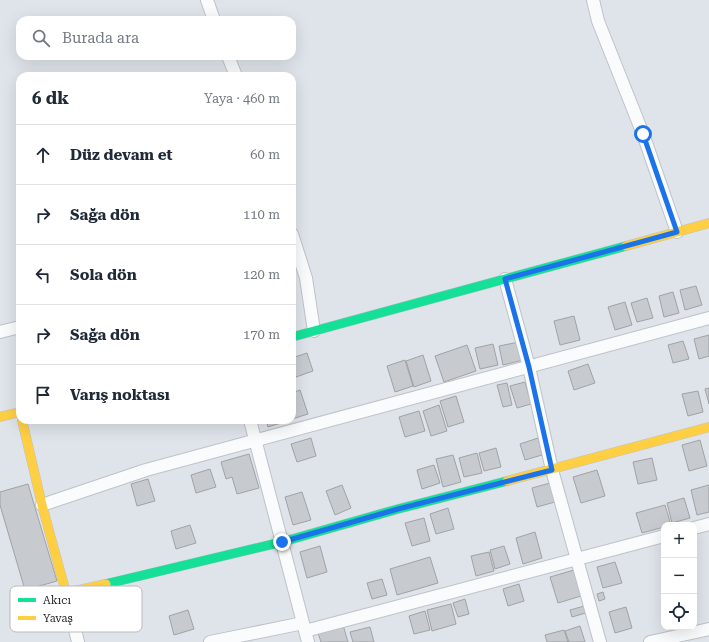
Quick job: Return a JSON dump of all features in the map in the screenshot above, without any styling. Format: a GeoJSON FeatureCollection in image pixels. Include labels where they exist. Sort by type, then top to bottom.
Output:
{"type":"FeatureCollection","features":[{"type":"Feature","properties":{"kind":"street"},"geometry":{"type":"LineString","coordinates":[[207,0],[213,16]]}},
{"type":"Feature","properties":{"kind":"street"},"geometry":{"type":"LineString","coordinates":[[593,0],[598,21],[643,134],[677,232]]}},
{"type":"Feature","properties":{"kind":"street"},"geometry":{"type":"LineString","coordinates":[[230,60],[234,72]]}},
{"type":"Feature","properties":{"kind":"street"},"geometry":{"type":"LineString","coordinates":[[296,336],[709,223]]}},
{"type":"Feature","properties":{"kind":"street"},"geometry":{"type":"LineString","coordinates":[[296,261],[306,278],[314,331]]}},
{"type":"Feature","properties":{"kind":"street"},"geometry":{"type":"LineString","coordinates":[[505,279],[529,367],[552,470],[600,642]]}},
{"type":"Feature","properties":{"kind":"street"},"geometry":{"type":"LineString","coordinates":[[42,505],[146,470],[255,442],[709,318]]}},
{"type":"Feature","properties":{"kind":"street"},"geometry":{"type":"LineString","coordinates":[[0,332],[16,328]]}},
{"type":"Feature","properties":{"kind":"street"},"geometry":{"type":"LineString","coordinates":[[0,417],[16,413]]}},
{"type":"Feature","properties":{"kind":"street"},"geometry":{"type":"LineString","coordinates":[[23,424],[42,505],[64,586]]}},
{"type":"Feature","properties":{"kind":"street"},"geometry":{"type":"LineString","coordinates":[[251,424],[305,632]]}},
{"type":"Feature","properties":{"kind":"street"},"geometry":{"type":"LineString","coordinates":[[96,586],[282,542],[398,509],[552,470],[709,427]]}},
{"type":"Feature","properties":{"kind":"street"},"geometry":{"type":"LineString","coordinates":[[697,527],[709,524]]}},
{"type":"Feature","properties":{"kind":"street"},"geometry":{"type":"LineString","coordinates":[[210,642],[305,632],[661,537]]}},
{"type":"Feature","properties":{"kind":"street"},"geometry":{"type":"LineString","coordinates":[[650,642],[709,629]]}},
{"type":"Feature","properties":{"kind":"street"},"geometry":{"type":"LineString","coordinates":[[76,632],[78,642]]}},
{"type":"Feature","properties":{"kind":"building"},"geometry":{"type":"Polygon","coordinates":[[[696,286],[702,305],[685,310],[680,290],[696,286]]]}},
{"type":"Feature","properties":{"kind":"building"},"geometry":{"type":"Polygon","coordinates":[[[673,292],[679,313],[664,317],[659,296],[673,292]]]}},
{"type":"Feature","properties":{"kind":"building"},"geometry":{"type":"Polygon","coordinates":[[[647,298],[653,318],[637,322],[631,303],[647,298]]]}},
{"type":"Feature","properties":{"kind":"building"},"geometry":{"type":"Polygon","coordinates":[[[625,302],[632,325],[615,330],[608,307],[625,302]]]}},
{"type":"Feature","properties":{"kind":"building"},"geometry":{"type":"Polygon","coordinates":[[[574,316],[580,340],[560,345],[554,321],[574,316]]]}},
{"type":"Feature","properties":{"kind":"building"},"geometry":{"type":"Polygon","coordinates":[[[709,335],[709,356],[699,359],[694,339],[709,335]]]}},
{"type":"Feature","properties":{"kind":"building"},"geometry":{"type":"Polygon","coordinates":[[[683,341],[689,359],[673,363],[668,345],[683,341]]]}},
{"type":"Feature","properties":{"kind":"building"},"geometry":{"type":"Polygon","coordinates":[[[519,342],[523,360],[503,365],[499,346],[519,342]]]}},
{"type":"Feature","properties":{"kind":"building"},"geometry":{"type":"Polygon","coordinates":[[[493,344],[498,365],[480,369],[475,348],[493,344]]]}},
{"type":"Feature","properties":{"kind":"building"},"geometry":{"type":"Polygon","coordinates":[[[467,345],[476,371],[444,382],[435,356],[467,345]]]}},
{"type":"Feature","properties":{"kind":"building"},"geometry":{"type":"Polygon","coordinates":[[[307,353],[313,371],[296,377],[296,357],[307,353]]]}},
{"type":"Feature","properties":{"kind":"building"},"geometry":{"type":"Polygon","coordinates":[[[423,355],[431,381],[414,387],[406,361],[423,355]]]}},
{"type":"Feature","properties":{"kind":"building"},"geometry":{"type":"Polygon","coordinates":[[[405,360],[413,386],[395,392],[387,366],[405,360]]]}},
{"type":"Feature","properties":{"kind":"building"},"geometry":{"type":"Polygon","coordinates":[[[588,364],[595,383],[574,390],[568,371],[588,364]]]}},
{"type":"Feature","properties":{"kind":"building"},"geometry":{"type":"Polygon","coordinates":[[[525,382],[531,404],[517,408],[510,386],[525,382]]]}},
{"type":"Feature","properties":{"kind":"building"},"geometry":{"type":"Polygon","coordinates":[[[507,383],[512,405],[503,407],[497,385],[507,383]]]}},
{"type":"Feature","properties":{"kind":"building"},"geometry":{"type":"Polygon","coordinates":[[[709,388],[709,404],[705,389],[709,388]]]}},
{"type":"Feature","properties":{"kind":"building"},"geometry":{"type":"Polygon","coordinates":[[[300,390],[308,414],[296,418],[296,392],[300,390]]]}},
{"type":"Feature","properties":{"kind":"building"},"geometry":{"type":"Polygon","coordinates":[[[698,391],[703,412],[688,416],[682,394],[698,391]]]}},
{"type":"Feature","properties":{"kind":"building"},"geometry":{"type":"Polygon","coordinates":[[[456,396],[464,422],[448,427],[440,401],[456,396]]]}},
{"type":"Feature","properties":{"kind":"building"},"geometry":{"type":"Polygon","coordinates":[[[439,405],[447,431],[431,436],[423,411],[439,405]]]}},
{"type":"Feature","properties":{"kind":"building"},"geometry":{"type":"Polygon","coordinates":[[[419,411],[425,431],[405,437],[399,417],[419,411]]]}},
{"type":"Feature","properties":{"kind":"building"},"geometry":{"type":"Polygon","coordinates":[[[267,424],[278,424],[268,427],[267,424]]]}},
{"type":"Feature","properties":{"kind":"building"},"geometry":{"type":"Polygon","coordinates":[[[311,438],[316,456],[297,462],[291,444],[311,438]]]}},
{"type":"Feature","properties":{"kind":"building"},"geometry":{"type":"Polygon","coordinates":[[[538,438],[542,455],[525,460],[520,444],[538,438]]]}},
{"type":"Feature","properties":{"kind":"building"},"geometry":{"type":"Polygon","coordinates":[[[700,440],[707,466],[689,471],[682,445],[700,440]]]}},
{"type":"Feature","properties":{"kind":"building"},"geometry":{"type":"Polygon","coordinates":[[[496,448],[501,467],[484,471],[479,453],[496,448]]]}},
{"type":"Feature","properties":{"kind":"building"},"geometry":{"type":"Polygon","coordinates":[[[477,453],[482,473],[464,477],[459,458],[477,453]]]}},
{"type":"Feature","properties":{"kind":"building"},"geometry":{"type":"Polygon","coordinates":[[[249,454],[259,488],[237,494],[232,477],[226,479],[221,462],[249,454]]]}},
{"type":"Feature","properties":{"kind":"building"},"geometry":{"type":"Polygon","coordinates":[[[453,455],[461,482],[443,487],[436,459],[453,455]]]}},
{"type":"Feature","properties":{"kind":"building"},"geometry":{"type":"Polygon","coordinates":[[[652,458],[657,480],[638,484],[633,462],[652,458]]]}},
{"type":"Feature","properties":{"kind":"building"},"geometry":{"type":"Polygon","coordinates":[[[434,465],[440,483],[422,489],[417,470],[434,465]]]}},
{"type":"Feature","properties":{"kind":"building"},"geometry":{"type":"Polygon","coordinates":[[[210,469],[216,487],[196,493],[191,475],[210,469]]]}},
{"type":"Feature","properties":{"kind":"building"},"geometry":{"type":"Polygon","coordinates":[[[597,470],[605,496],[581,503],[573,477],[597,470]]]}},
{"type":"Feature","properties":{"kind":"building"},"geometry":{"type":"Polygon","coordinates":[[[148,479],[155,501],[137,506],[131,484],[148,479]]]}},
{"type":"Feature","properties":{"kind":"building"},"geometry":{"type":"Polygon","coordinates":[[[550,483],[555,502],[537,507],[532,488],[550,483]]]}},
{"type":"Feature","properties":{"kind":"building"},"geometry":{"type":"Polygon","coordinates":[[[28,484],[57,581],[39,586],[24,586],[0,505],[0,492],[28,484]]]}},
{"type":"Feature","properties":{"kind":"building"},"geometry":{"type":"Polygon","coordinates":[[[342,485],[351,508],[335,515],[326,491],[342,485]]]}},
{"type":"Feature","properties":{"kind":"building"},"geometry":{"type":"Polygon","coordinates":[[[709,485],[709,512],[697,515],[691,490],[709,485]]]}},
{"type":"Feature","properties":{"kind":"building"},"geometry":{"type":"Polygon","coordinates":[[[302,492],[311,520],[293,525],[285,497],[302,492]]]}},
{"type":"Feature","properties":{"kind":"building"},"geometry":{"type":"Polygon","coordinates":[[[684,498],[690,518],[672,522],[667,503],[684,498]]]}},
{"type":"Feature","properties":{"kind":"building"},"geometry":{"type":"Polygon","coordinates":[[[665,505],[670,522],[661,522],[661,528],[642,533],[636,513],[665,505]]]}},
{"type":"Feature","properties":{"kind":"building"},"geometry":{"type":"Polygon","coordinates":[[[448,508],[454,529],[436,534],[430,514],[448,508]]]}},
{"type":"Feature","properties":{"kind":"building"},"geometry":{"type":"Polygon","coordinates":[[[424,518],[430,541],[412,546],[405,523],[424,518]]]}},
{"type":"Feature","properties":{"kind":"building"},"geometry":{"type":"Polygon","coordinates":[[[190,525],[196,543],[176,549],[171,531],[190,525]]]}},
{"type":"Feature","properties":{"kind":"building"},"geometry":{"type":"Polygon","coordinates":[[[535,532],[542,558],[523,564],[516,538],[535,532]]]}},
{"type":"Feature","properties":{"kind":"building"},"geometry":{"type":"Polygon","coordinates":[[[320,546],[327,572],[307,578],[300,552],[320,546]]]}},
{"type":"Feature","properties":{"kind":"building"},"geometry":{"type":"Polygon","coordinates":[[[504,546],[510,564],[495,569],[490,550],[504,546]]]}},
{"type":"Feature","properties":{"kind":"building"},"geometry":{"type":"Polygon","coordinates":[[[489,552],[494,571],[476,576],[471,556],[489,552]]]}},
{"type":"Feature","properties":{"kind":"building"},"geometry":{"type":"Polygon","coordinates":[[[430,557],[438,583],[397,595],[390,569],[430,557]]]}},
{"type":"Feature","properties":{"kind":"building"},"geometry":{"type":"Polygon","coordinates":[[[615,562],[622,583],[603,588],[597,567],[615,562]]]}},
{"type":"Feature","properties":{"kind":"building"},"geometry":{"type":"Polygon","coordinates":[[[574,570],[581,596],[558,603],[550,577],[574,570]]]}},
{"type":"Feature","properties":{"kind":"building"},"geometry":{"type":"Polygon","coordinates":[[[382,579],[387,595],[372,599],[367,583],[382,579]]]}},
{"type":"Feature","properties":{"kind":"building"},"geometry":{"type":"Polygon","coordinates":[[[519,584],[524,601],[508,606],[503,589],[519,584]]]}},
{"type":"Feature","properties":{"kind":"building"},"geometry":{"type":"Polygon","coordinates":[[[603,592],[605,599],[599,601],[597,594],[603,592]]]}},
{"type":"Feature","properties":{"kind":"building"},"geometry":{"type":"Polygon","coordinates":[[[465,599],[469,614],[458,617],[453,603],[465,599]]]}},
{"type":"Feature","properties":{"kind":"building"},"geometry":{"type":"Polygon","coordinates":[[[451,604],[456,624],[432,631],[427,610],[451,604]]]}},
{"type":"Feature","properties":{"kind":"building"},"geometry":{"type":"Polygon","coordinates":[[[588,605],[589,612],[572,617],[570,610],[588,605]]]}},
{"type":"Feature","properties":{"kind":"building"},"geometry":{"type":"Polygon","coordinates":[[[626,607],[632,628],[615,633],[609,612],[626,607]]]}},
{"type":"Feature","properties":{"kind":"building"},"geometry":{"type":"Polygon","coordinates":[[[188,610],[194,629],[174,635],[169,616],[188,610]]]}},
{"type":"Feature","properties":{"kind":"building"},"geometry":{"type":"Polygon","coordinates":[[[425,611],[430,630],[414,634],[409,616],[425,611]]]}},
{"type":"Feature","properties":{"kind":"building"},"geometry":{"type":"Polygon","coordinates":[[[343,625],[348,642],[321,642],[318,633],[343,625]]]}},
{"type":"Feature","properties":{"kind":"building"},"geometry":{"type":"Polygon","coordinates":[[[580,626],[585,642],[569,642],[565,631],[580,626]]]}},
{"type":"Feature","properties":{"kind":"building"},"geometry":{"type":"Polygon","coordinates":[[[370,627],[374,642],[353,642],[350,632],[370,627]]]}},
{"type":"Feature","properties":{"kind":"building"},"geometry":{"type":"Polygon","coordinates":[[[564,630],[568,642],[547,642],[545,635],[564,630]]]}},
{"type":"Feature","properties":{"kind":"traffic: fast"},"geometry":{"type":"LineString","coordinates":[[296,336],[626,246]]}},
{"type":"Feature","properties":{"kind":"traffic: fast"},"geometry":{"type":"LineString","coordinates":[[106,584],[282,542],[398,509],[507,481]]}},
{"type":"Feature","properties":{"kind":"traffic: slow"},"geometry":{"type":"LineString","coordinates":[[626,246],[709,223]]}},
{"type":"Feature","properties":{"kind":"traffic: slow"},"geometry":{"type":"LineString","coordinates":[[0,417],[16,413]]}},
{"type":"Feature","properties":{"kind":"traffic: slow"},"geometry":{"type":"LineString","coordinates":[[23,424],[42,505],[64,586]]}},
{"type":"Feature","properties":{"kind":"traffic: slow"},"geometry":{"type":"LineString","coordinates":[[507,481],[709,427]]}},
{"type":"Feature","properties":{"kind":"traffic: slow"},"geometry":{"type":"LineString","coordinates":[[97,586],[106,584]]}},
{"type":"Feature","properties":{"kind":"route"},"geometry":{"type":"LineString","coordinates":[[282,542],[398,509],[552,470],[529,367],[505,279],[677,232],[643,134]]}}]}
